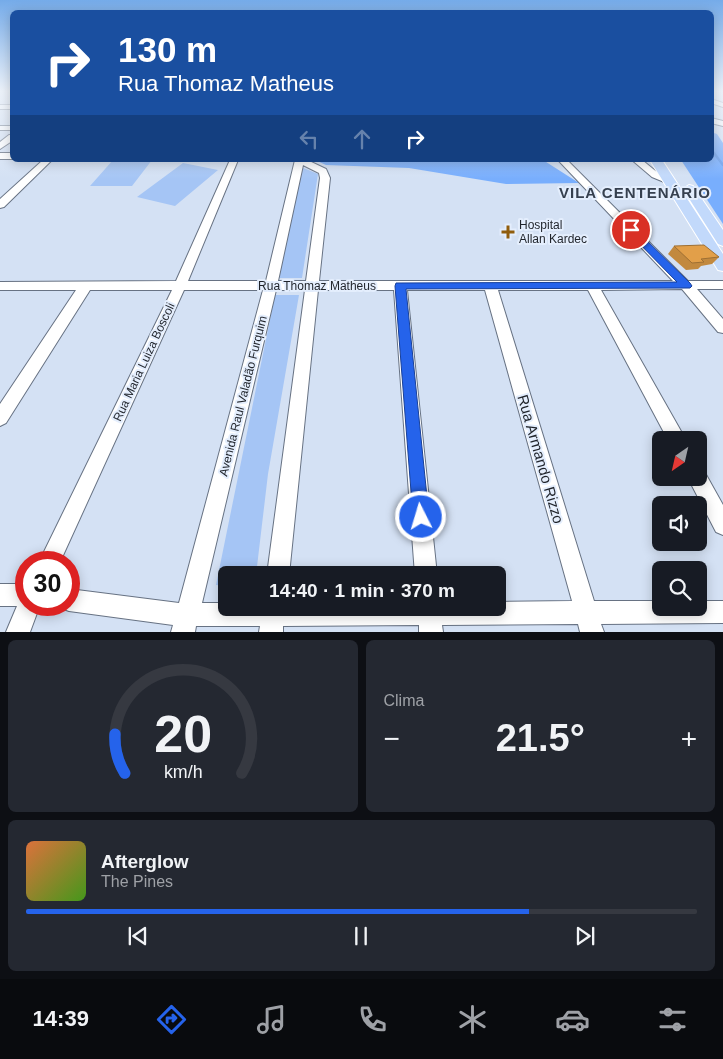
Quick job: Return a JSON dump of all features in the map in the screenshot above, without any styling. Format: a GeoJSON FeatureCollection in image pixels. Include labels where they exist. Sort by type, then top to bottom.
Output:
{"type":"FeatureCollection","features":[{"type":"Feature","properties":{"kind":"main road"},"geometry":{"type":"LineString","coordinates":[[657,162],[723,266]]}},
{"type":"Feature","properties":{"kind":"main road"},"geometry":{"type":"LineString","coordinates":[[670,162],[723,241]]}},
{"type":"Feature","properties":{"kind":"street"},"geometry":{"type":"LineString","coordinates":[[0,204],[46,162]]}},
{"type":"Feature","properties":{"kind":"street","name":"Rua Maria Luiza Boscoli"},"geometry":{"type":"LineString","coordinates":[[54,551],[180,286],[233,162]]}},
{"type":"Feature","properties":{"kind":"street","name":"Avenida Raul Valadão Furquim"},"geometry":{"type":"LineString","coordinates":[[185,623],[271,286],[299,162]]}},
{"type":"Feature","properties":{"kind":"street","name":"Avenida Raul Valadão Furquim"},"geometry":{"type":"LineString","coordinates":[[279,566],[325,178],[323,171],[303,162]]}},
{"type":"Feature","properties":{"kind":"street"},"geometry":{"type":"LineString","coordinates":[[564,162],[686,286],[723,328]]}},
{"type":"Feature","properties":{"kind":"street"},"geometry":{"type":"LineString","coordinates":[[639,162],[656,175],[670,181]]}},
{"type":"Feature","properties":{"kind":"street","name":"Rua Thomaz Matheus"},"geometry":{"type":"LineString","coordinates":[[0,286],[723,286]]}},
{"type":"Feature","properties":{"kind":"street"},"geometry":{"type":"LineString","coordinates":[[0,418],[86,286]]}},
{"type":"Feature","properties":{"kind":"street"},"geometry":{"type":"LineString","coordinates":[[400,286],[425,566]]}},
{"type":"Feature","properties":{"kind":"street","name":"Rua Armando Rizzo"},"geometry":{"type":"LineString","coordinates":[[490,286],[589,623]]}},
{"type":"Feature","properties":{"kind":"street"},"geometry":{"type":"LineString","coordinates":[[593,286],[672,431]]}},
{"type":"Feature","properties":{"kind":"street"},"geometry":{"type":"LineString","coordinates":[[701,486],[723,526]]}},
{"type":"Feature","properties":{"kind":"street"},"geometry":{"type":"LineString","coordinates":[[0,595],[15,595]]}},
{"type":"Feature","properties":{"kind":"street"},"geometry":{"type":"LineString","coordinates":[[80,602],[185,623],[273,618],[430,617],[589,623],[723,612]]}},
{"type":"Feature","properties":{"kind":"street"},"geometry":{"type":"LineString","coordinates":[[18,632],[25,616]]}},
{"type":"Feature","properties":{"kind":"shaded area"},"geometry":{"type":"Polygon","coordinates":[[[714,133],[717,134],[723,143],[723,224],[682,162],[714,162],[714,133]]]}},
{"type":"Feature","properties":{"kind":"shaded area"},"geometry":{"type":"Polygon","coordinates":[[[111,162],[150,162],[132,186],[90,186],[111,162]]]}},
{"type":"Feature","properties":{"kind":"shaded area"},"geometry":{"type":"Polygon","coordinates":[[[319,162],[546,162],[579,183],[506,184],[409,168],[326,165],[319,162]]]}},
{"type":"Feature","properties":{"kind":"shaded area"},"geometry":{"type":"Polygon","coordinates":[[[183,163],[218,170],[175,206],[137,197],[183,163]]]}},
{"type":"Feature","properties":{"kind":"shaded area"},"geometry":{"type":"Polygon","coordinates":[[[301,167],[318,174],[302,278],[278,278],[301,167]]]}},
{"type":"Feature","properties":{"kind":"shaded area"},"geometry":{"type":"Polygon","coordinates":[[[275,295],[299,295],[268,474],[257,566],[220,566],[275,295]]]}},
{"type":"Feature","properties":{"kind":"building"},"geometry":{"type":"Polygon","coordinates":[[[704,245],[719,257],[701,259],[704,262],[692,263],[674,246],[704,245]]]}},
{"type":"Feature","properties":{"kind":"waterway"},"geometry":{"type":"LineString","coordinates":[[714,153],[723,165]]}},
{"type":"Feature","properties":{"kind":"place","name":"Hospital Allan Kardec"},"geometry":{"type":"Point","coordinates":[508,232]}},
{"type":"Feature","properties":{"kind":"district","name":"VILA CENTENÁRIO"},"geometry":{"type":"Point","coordinates":[635,192]}},
{"type":"Feature","properties":{"kind":"route"},"geometry":{"type":"LineString","coordinates":[[421,517],[400,286],[686,286],[631,230]]}}]}
